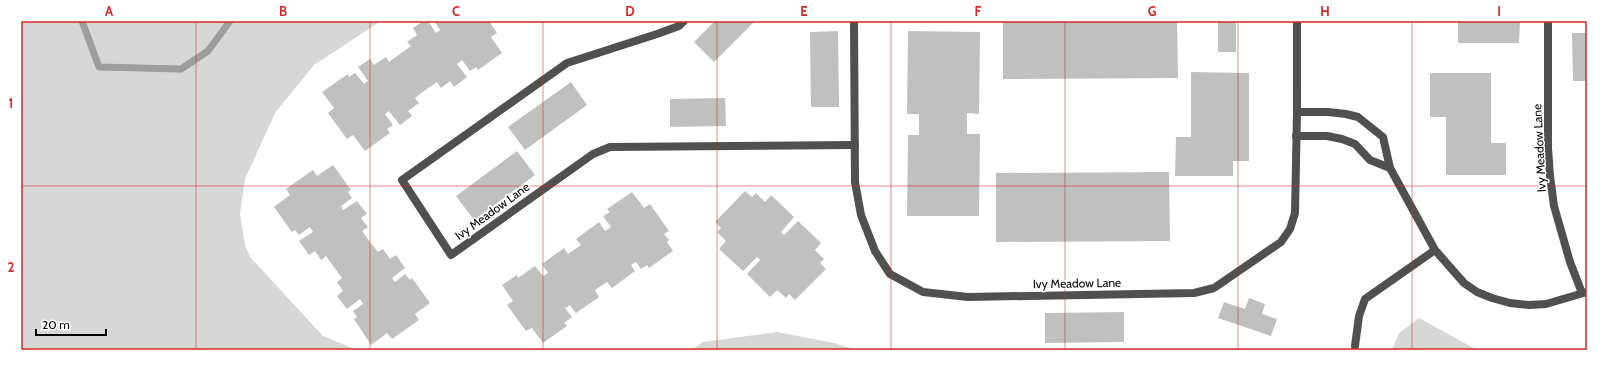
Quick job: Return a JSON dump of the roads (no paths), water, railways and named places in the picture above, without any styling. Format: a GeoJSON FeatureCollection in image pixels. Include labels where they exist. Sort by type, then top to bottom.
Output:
{"type":"FeatureCollection","features":[{"type":"Feature","properties":{"kind":"street","name":"Ivy Meadow Lane"},"geometry":{"type":"LineString","coordinates":[[684,21],[679,26],[657,34],[567,63],[402,180],[451,255],[593,154],[610,147],[856,145]]}},
{"type":"Feature","properties":{"kind":"street","name":"Ivy Meadow Lane"},"geometry":{"type":"LineString","coordinates":[[854,21],[856,182],[860,215],[875,251],[890,274],[923,292],[968,297],[1194,293],[1214,288],[1281,242],[1290,229],[1295,213],[1297,112],[1296,21]]}},
{"type":"Feature","properties":{"kind":"street","name":"Ivy Meadow Lane"},"geometry":{"type":"LineString","coordinates":[[1297,112],[1328,112],[1358,117],[1383,137],[1390,168],[1435,250],[1464,283],[1477,292],[1510,303],[1529,305],[1546,304],[1584,293],[1570,262],[1554,206],[1550,176],[1548,148],[1548,21]]}},
{"type":"Feature","properties":{"kind":"street"},"geometry":{"type":"LineString","coordinates":[[1296,136],[1327,136],[1342,139],[1355,144],[1370,160],[1390,168]]}},
{"type":"Feature","properties":{"kind":"street"},"geometry":{"type":"LineString","coordinates":[[1355,346],[1359,316],[1365,299],[1435,250]]}},
{"type":"Feature","properties":{"kind":"waterway"},"geometry":{"type":"LineString","coordinates":[[82,21],[99,67],[181,69],[208,51],[230,21]]}}]}
